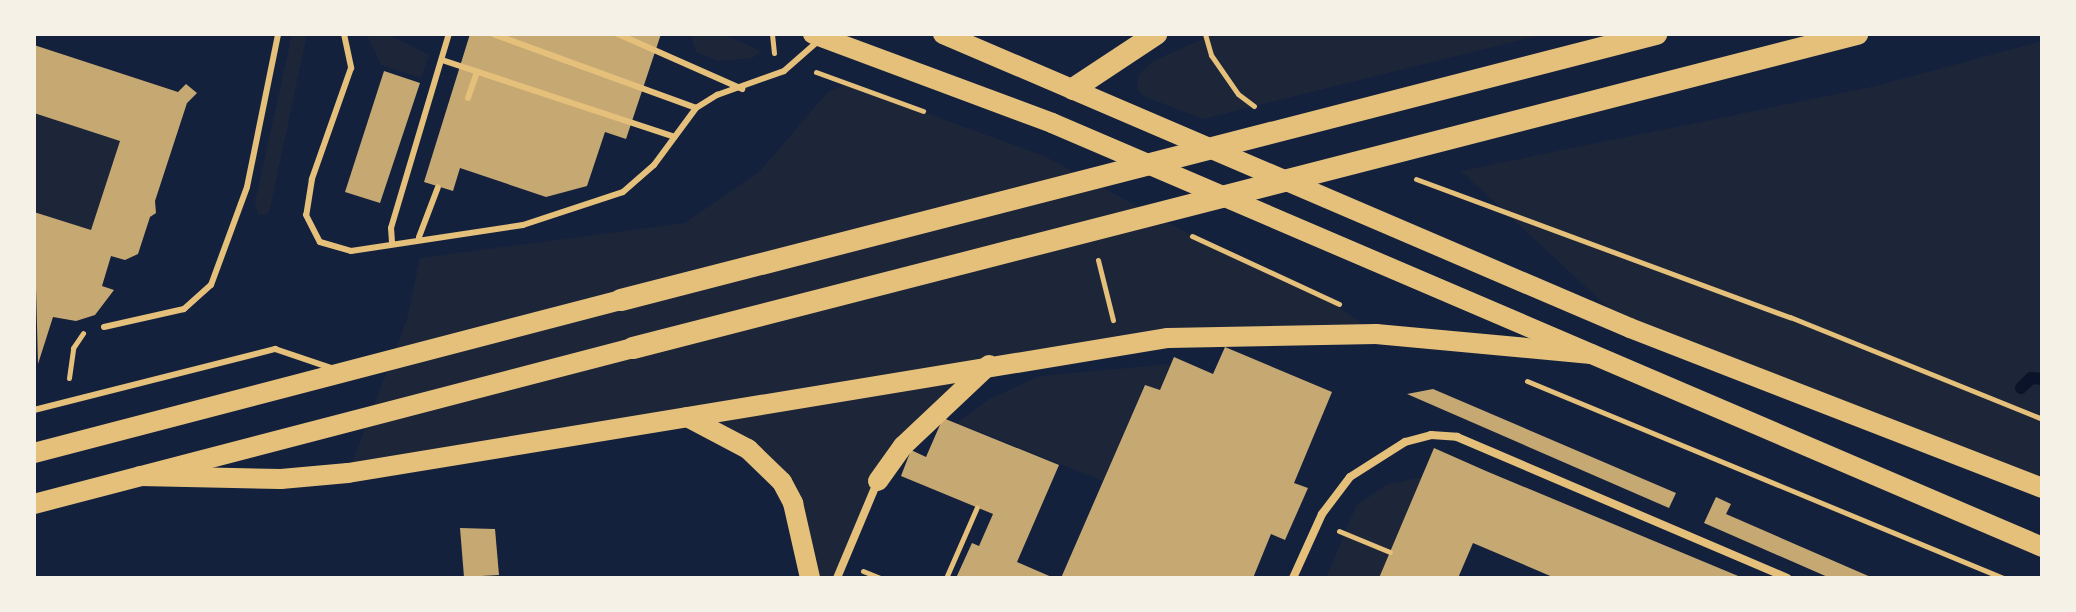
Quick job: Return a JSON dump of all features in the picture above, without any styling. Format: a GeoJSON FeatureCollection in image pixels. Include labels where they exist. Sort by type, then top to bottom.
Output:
{"type":"FeatureCollection","features":[{"type":"Feature","properties":{"kind":"highway"},"geometry":{"type":"LineString","coordinates":[[1073,89],[1156,34]]}},
{"type":"Feature","properties":{"kind":"highway"},"geometry":{"type":"LineString","coordinates":[[621,300],[1656,34]]}},
{"type":"Feature","properties":{"kind":"highway"},"geometry":{"type":"LineString","coordinates":[[633,348],[1857,34]]}},
{"type":"Feature","properties":{"kind":"main road"},"geometry":{"type":"LineString","coordinates":[[943,34],[1630,328],[2042,488]]}},
{"type":"Feature","properties":{"kind":"main road"},"geometry":{"type":"LineString","coordinates":[[817,36],[1052,123],[2042,547]]}},
{"type":"Feature","properties":{"kind":"main road"},"geometry":{"type":"LineString","coordinates":[[34,453],[621,300]]}},
{"type":"Feature","properties":{"kind":"main road"},"geometry":{"type":"LineString","coordinates":[[140,476],[281,479],[348,473],[989,365],[1168,338],[1279,332],[1388,335],[1591,354]]}},
{"type":"Feature","properties":{"kind":"main road"},"geometry":{"type":"LineString","coordinates":[[34,504],[633,348]]}},
{"type":"Feature","properties":{"kind":"main road"},"geometry":{"type":"LineString","coordinates":[[878,481],[903,446],[989,365]]}},
{"type":"Feature","properties":{"kind":"main road"},"geometry":{"type":"LineString","coordinates":[[687,417],[748,449],[782,482],[793,503],[810,578]]}},
{"type":"Feature","properties":{"kind":"street"},"geometry":{"type":"LineString","coordinates":[[1293,578],[1318,523],[1336,494],[1366,463],[1405,442],[1457,437],[1787,578]]}},
{"type":"Feature","properties":{"kind":"street"},"geometry":{"type":"LineString","coordinates":[[837,578],[878,481]]}},
{"type":"Feature","properties":{"kind":"lane"},"geometry":{"type":"LineString","coordinates":[[104,327],[184,309],[211,285],[247,187],[278,34]]}},
{"type":"Feature","properties":{"kind":"lane"},"geometry":{"type":"LineString","coordinates":[[344,34],[351,68],[312,179],[306,215],[320,242],[351,251],[419,237],[477,233],[561,217],[623,192],[675,137],[696,108],[717,95],[742,89],[794,64],[817,36]]}},
{"type":"Feature","properties":{"kind":"lane"},"geometry":{"type":"LineString","coordinates":[[392,242],[391,228],[449,34]]}},
{"type":"Feature","properties":{"kind":"lane"},"geometry":{"type":"LineString","coordinates":[[493,34],[696,108]]}},
{"type":"Feature","properties":{"kind":"lane"},"geometry":{"type":"LineString","coordinates":[[618,34],[658,47],[742,89]]}},
{"type":"Feature","properties":{"kind":"lane"},"geometry":{"type":"LineString","coordinates":[[442,60],[675,137]]}},
{"type":"Feature","properties":{"kind":"lane"},"geometry":{"type":"LineString","coordinates":[[468,98],[477,72]]}},
{"type":"Feature","properties":{"kind":"lane"},"geometry":{"type":"LineString","coordinates":[[419,237],[438,187]]}},
{"type":"Feature","properties":{"kind":"lane"},"geometry":{"type":"LineString","coordinates":[[34,410],[275,349],[345,373]]}},
{"type":"Feature","properties":{"kind":"path"},"geometry":{"type":"LineString","coordinates":[[772,34],[775,54],[794,64],[927,112]]}},
{"type":"Feature","properties":{"kind":"path"},"geometry":{"type":"LineString","coordinates":[[1205,34],[1211,55],[1238,94],[1258,109]]}},
{"type":"Feature","properties":{"kind":"path"},"geometry":{"type":"LineString","coordinates":[[1408,176],[1790,317],[2042,419]]}},
{"type":"Feature","properties":{"kind":"path"},"geometry":{"type":"LineString","coordinates":[[72,400],[67,368],[73,348],[83,333],[104,327]]}},
{"type":"Feature","properties":{"kind":"path"},"geometry":{"type":"LineString","coordinates":[[946,578],[977,507]]}},
{"type":"Feature","properties":{"kind":"path"},"geometry":{"type":"LineString","coordinates":[[1318,523],[1390,552]]}},
{"type":"Feature","properties":{"kind":"shaded area"},"geometry":{"type":"Polygon","coordinates":[[[292,34],[307,34],[270,209],[267,215],[258,214],[255,202],[292,34]]]}},
{"type":"Feature","properties":{"kind":"shaded area"},"geometry":{"type":"Polygon","coordinates":[[[366,34],[388,34],[429,55],[421,78],[381,65],[366,34]]]}},
{"type":"Feature","properties":{"kind":"shaded area"},"geometry":{"type":"Polygon","coordinates":[[[690,34],[723,34],[761,51],[752,58],[719,61],[696,52],[690,34]]]}},
{"type":"Feature","properties":{"kind":"shaded area"},"geometry":{"type":"Polygon","coordinates":[[[1214,34],[1545,34],[1203,119],[1143,96],[1137,89],[1139,74],[1153,61],[1214,34]]]}},
{"type":"Feature","properties":{"kind":"shaded area"},"geometry":{"type":"Polygon","coordinates":[[[2042,41],[2042,488],[1630,328],[1461,171],[1876,86],[2042,41]]]}},
{"type":"Feature","properties":{"kind":"shaded area"},"geometry":{"type":"Polygon","coordinates":[[[846,84],[1044,156],[1202,241],[1316,290],[1376,334],[1279,332],[989,365],[878,481],[837,578],[810,578],[782,482],[687,417],[348,473],[407,319],[420,258],[685,223],[760,171],[827,93],[846,84]]]}},
{"type":"Feature","properties":{"kind":"shaded area"},"geometry":{"type":"Polygon","coordinates":[[[34,113],[120,141],[91,230],[34,212],[34,113]]]}},
{"type":"Feature","properties":{"kind":"shaded area"},"geometry":{"type":"Polygon","coordinates":[[[1170,364],[1160,390],[1144,385],[1103,481],[957,423],[989,399],[1040,376],[1170,364]]]}},
{"type":"Feature","properties":{"kind":"shaded area"},"geometry":{"type":"Polygon","coordinates":[[[1422,477],[1379,578],[1326,578],[1356,506],[1386,485],[1422,477]]]}},
{"type":"Feature","properties":{"kind":"building"},"geometry":{"type":"Polygon","coordinates":[[[470,34],[661,34],[626,139],[605,132],[587,186],[546,197],[460,168],[453,191],[424,182],[470,34]]]}},
{"type":"Feature","properties":{"kind":"building"},"geometry":{"type":"Polygon","coordinates":[[[34,45],[178,92],[186,84],[197,93],[187,103],[155,201],[156,213],[150,217],[138,254],[125,260],[111,256],[102,286],[114,290],[95,315],[76,321],[53,317],[38,364],[34,212],[91,230],[120,141],[34,113],[34,45]]]}},
{"type":"Feature","properties":{"kind":"building"},"geometry":{"type":"Polygon","coordinates":[[[384,71],[420,83],[380,203],[345,192],[384,71]]]}},
{"type":"Feature","properties":{"kind":"building"},"geometry":{"type":"Polygon","coordinates":[[[1225,347],[1332,392],[1294,483],[1308,488],[1285,540],[1271,534],[1253,578],[1061,578],[1145,385],[1160,390],[1174,357],[1213,374],[1225,347]]]}},
{"type":"Feature","properties":{"kind":"building"},"geometry":{"type":"Polygon","coordinates":[[[1433,389],[1676,493],[1669,508],[1407,394],[1433,389]]]}},
{"type":"Feature","properties":{"kind":"building"},"geometry":{"type":"Polygon","coordinates":[[[943,418],[1059,465],[1017,562],[1054,578],[956,578],[972,543],[979,546],[993,514],[901,476],[911,450],[926,457],[943,418]]]}},
{"type":"Feature","properties":{"kind":"building"},"geometry":{"type":"Polygon","coordinates":[[[1434,448],[1743,578],[1555,578],[1473,543],[1458,578],[1379,578],[1434,448]]]}},
{"type":"Feature","properties":{"kind":"building"},"geometry":{"type":"Polygon","coordinates":[[[1716,497],[1731,504],[1726,514],[1873,578],[1830,578],[1704,523],[1716,497]]]}},
{"type":"Feature","properties":{"kind":"building"},"geometry":{"type":"Polygon","coordinates":[[[460,528],[495,529],[499,575],[464,577],[460,528]]]}},
{"type":"Feature","properties":{"kind":"waterway"},"geometry":{"type":"LineString","coordinates":[[2021,388],[2031,378],[2042,379]]}}]}
